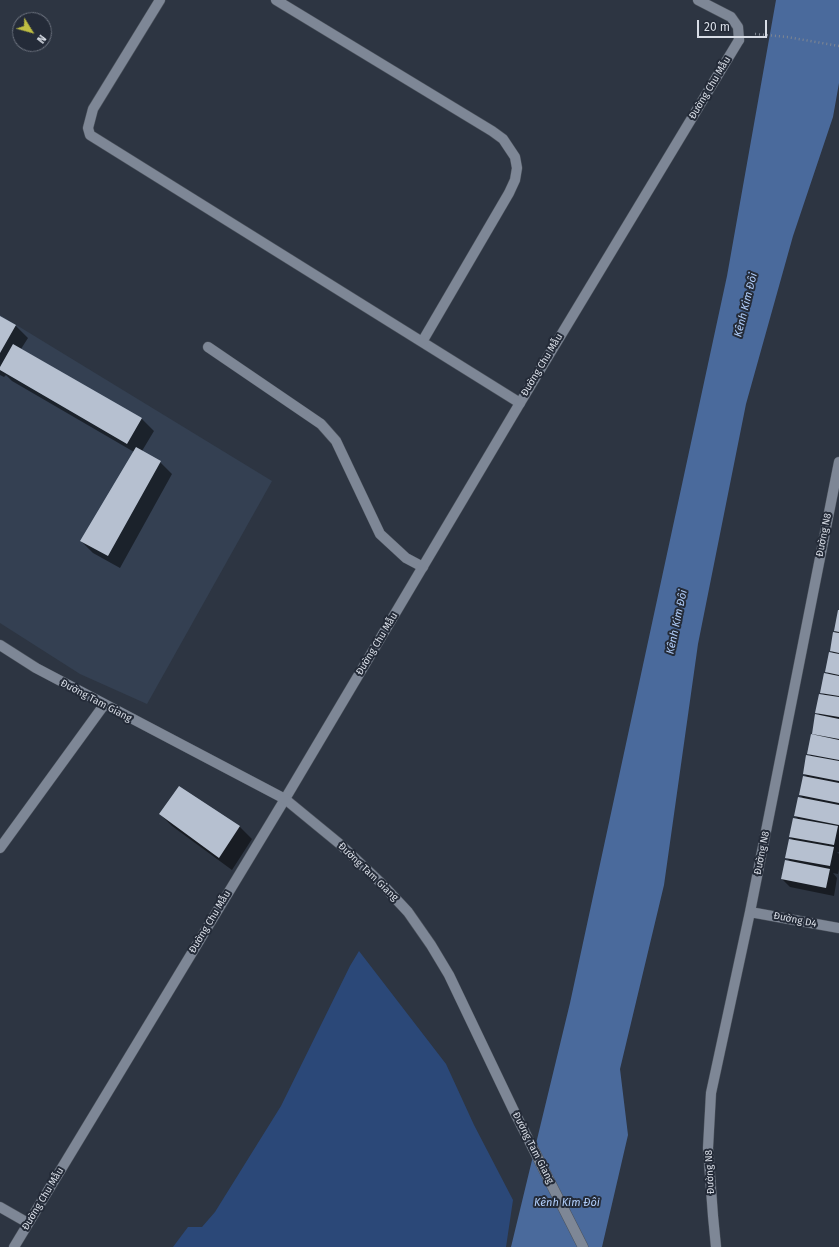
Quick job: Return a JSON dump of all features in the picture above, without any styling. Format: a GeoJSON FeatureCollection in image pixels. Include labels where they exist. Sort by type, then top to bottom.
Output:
{"type":"FeatureCollection","features":[{"type":"Feature","properties":{"kind":"street"},"geometry":{"type":"LineString","coordinates":[[160,0],[93,109],[88,128],[90,135],[520,403]]}},
{"type":"Feature","properties":{"kind":"street"},"geometry":{"type":"LineString","coordinates":[[276,0],[492,131],[502,139],[515,157],[517,168],[515,180],[509,193],[422,342]]}},
{"type":"Feature","properties":{"kind":"street"},"geometry":{"type":"LineString","coordinates":[[698,0],[731,17],[736,23],[739,36]]}},
{"type":"Feature","properties":{"kind":"street","name":"Đường Chu Mẫu"},"geometry":{"type":"LineString","coordinates":[[14,1247],[285,799],[739,36]]}},
{"type":"Feature","properties":{"kind":"street"},"geometry":{"type":"LineString","coordinates":[[208,347],[321,424],[336,441],[380,534],[406,558],[423,567]]}},
{"type":"Feature","properties":{"kind":"street","name":"Đường N8"},"geometry":{"type":"LineString","coordinates":[[716,1247],[708,1148],[712,1093],[750,912],[839,465]]}},
{"type":"Feature","properties":{"kind":"street","name":"Đường Tam Giang"},"geometry":{"type":"LineString","coordinates":[[0,646],[36,668],[104,705],[285,799],[341,845],[381,883],[408,912],[431,945],[449,975],[513,1109],[583,1247]]}},
{"type":"Feature","properties":{"kind":"street"},"geometry":{"type":"LineString","coordinates":[[0,848],[104,705]]}},
{"type":"Feature","properties":{"kind":"street","name":"Đường D4"},"geometry":{"type":"LineString","coordinates":[[750,912],[839,928]]}},
{"type":"Feature","properties":{"kind":"street"},"geometry":{"type":"LineString","coordinates":[[0,1207],[28,1223]]}},
{"type":"Feature","properties":{"kind":"path"},"geometry":{"type":"LineString","coordinates":[[739,36],[787,37],[839,46]]}},
{"type":"Feature","properties":{"kind":"shaded area"},"geometry":{"type":"Polygon","coordinates":[[[0,315],[272,481],[147,704],[80,674],[0,623],[0,315]]]}},
{"type":"Feature","properties":{"kind":"shaded area"},"geometry":{"type":"Polygon","coordinates":[[[359,951],[446,1064],[474,1125],[513,1200],[506,1247],[173,1247],[188,1227],[202,1227],[215,1212],[281,1106],[350,966],[359,951]]]}},
{"type":"Feature","properties":{"kind":"water","name":"Kênh Kim Đôi"},"geometry":{"type":"Polygon","coordinates":[[[776,0],[839,0],[839,83],[833,117],[793,236],[746,404],[698,644],[664,885],[620,1069],[628,1135],[602,1247],[511,1247],[570,1003],[727,276],[776,0]]]}},
{"type":"Feature","properties":{"kind":"building"},"geometry":{"type":"Polygon","coordinates":[[[0,316],[16,325],[0,353],[0,316]]]}},
{"type":"Feature","properties":{"kind":"building"},"geometry":{"type":"Polygon","coordinates":[[[13,344],[142,418],[127,444],[0,370],[0,367],[13,344]]]}},
{"type":"Feature","properties":{"kind":"building"},"geometry":{"type":"Polygon","coordinates":[[[136,447],[161,461],[108,556],[80,541],[136,447]]]}},
{"type":"Feature","properties":{"kind":"building"},"geometry":{"type":"Polygon","coordinates":[[[839,610],[839,632],[834,631],[839,610]]]}},
{"type":"Feature","properties":{"kind":"building"},"geometry":{"type":"Polygon","coordinates":[[[833,632],[839,633],[839,653],[830,651],[833,632]]]}},
{"type":"Feature","properties":{"kind":"building"},"geometry":{"type":"Polygon","coordinates":[[[829,652],[839,654],[839,675],[825,672],[829,652]]]}},
{"type":"Feature","properties":{"kind":"building"},"geometry":{"type":"Polygon","coordinates":[[[824,673],[839,676],[839,696],[820,693],[824,673]]]}},
{"type":"Feature","properties":{"kind":"building"},"geometry":{"type":"Polygon","coordinates":[[[819,694],[839,697],[839,717],[815,713],[819,694]]]}},
{"type":"Feature","properties":{"kind":"building"},"geometry":{"type":"Polygon","coordinates":[[[815,714],[839,719],[839,739],[812,734],[815,714]]]}},
{"type":"Feature","properties":{"kind":"building"},"geometry":{"type":"Polygon","coordinates":[[[811,734],[839,740],[839,760],[807,754],[811,734]]]}},
{"type":"Feature","properties":{"kind":"building"},"geometry":{"type":"Polygon","coordinates":[[[806,755],[839,761],[839,781],[803,774],[806,755]]]}},
{"type":"Feature","properties":{"kind":"building"},"geometry":{"type":"Polygon","coordinates":[[[803,776],[839,783],[839,803],[799,795],[803,776]]]}},
{"type":"Feature","properties":{"kind":"building"},"geometry":{"type":"Polygon","coordinates":[[[179,786],[240,826],[219,858],[159,814],[179,786]]]}},
{"type":"Feature","properties":{"kind":"building"},"geometry":{"type":"Polygon","coordinates":[[[798,797],[839,805],[839,825],[794,816],[798,797]]]}},
{"type":"Feature","properties":{"kind":"building"},"geometry":{"type":"Polygon","coordinates":[[[793,818],[838,826],[834,845],[789,837],[793,818]]]}},
{"type":"Feature","properties":{"kind":"building"},"geometry":{"type":"Polygon","coordinates":[[[789,839],[834,847],[830,866],[785,858],[789,839]]]}},
{"type":"Feature","properties":{"kind":"building"},"geometry":{"type":"Polygon","coordinates":[[[785,860],[830,869],[826,888],[781,879],[785,860]]]}}]}
